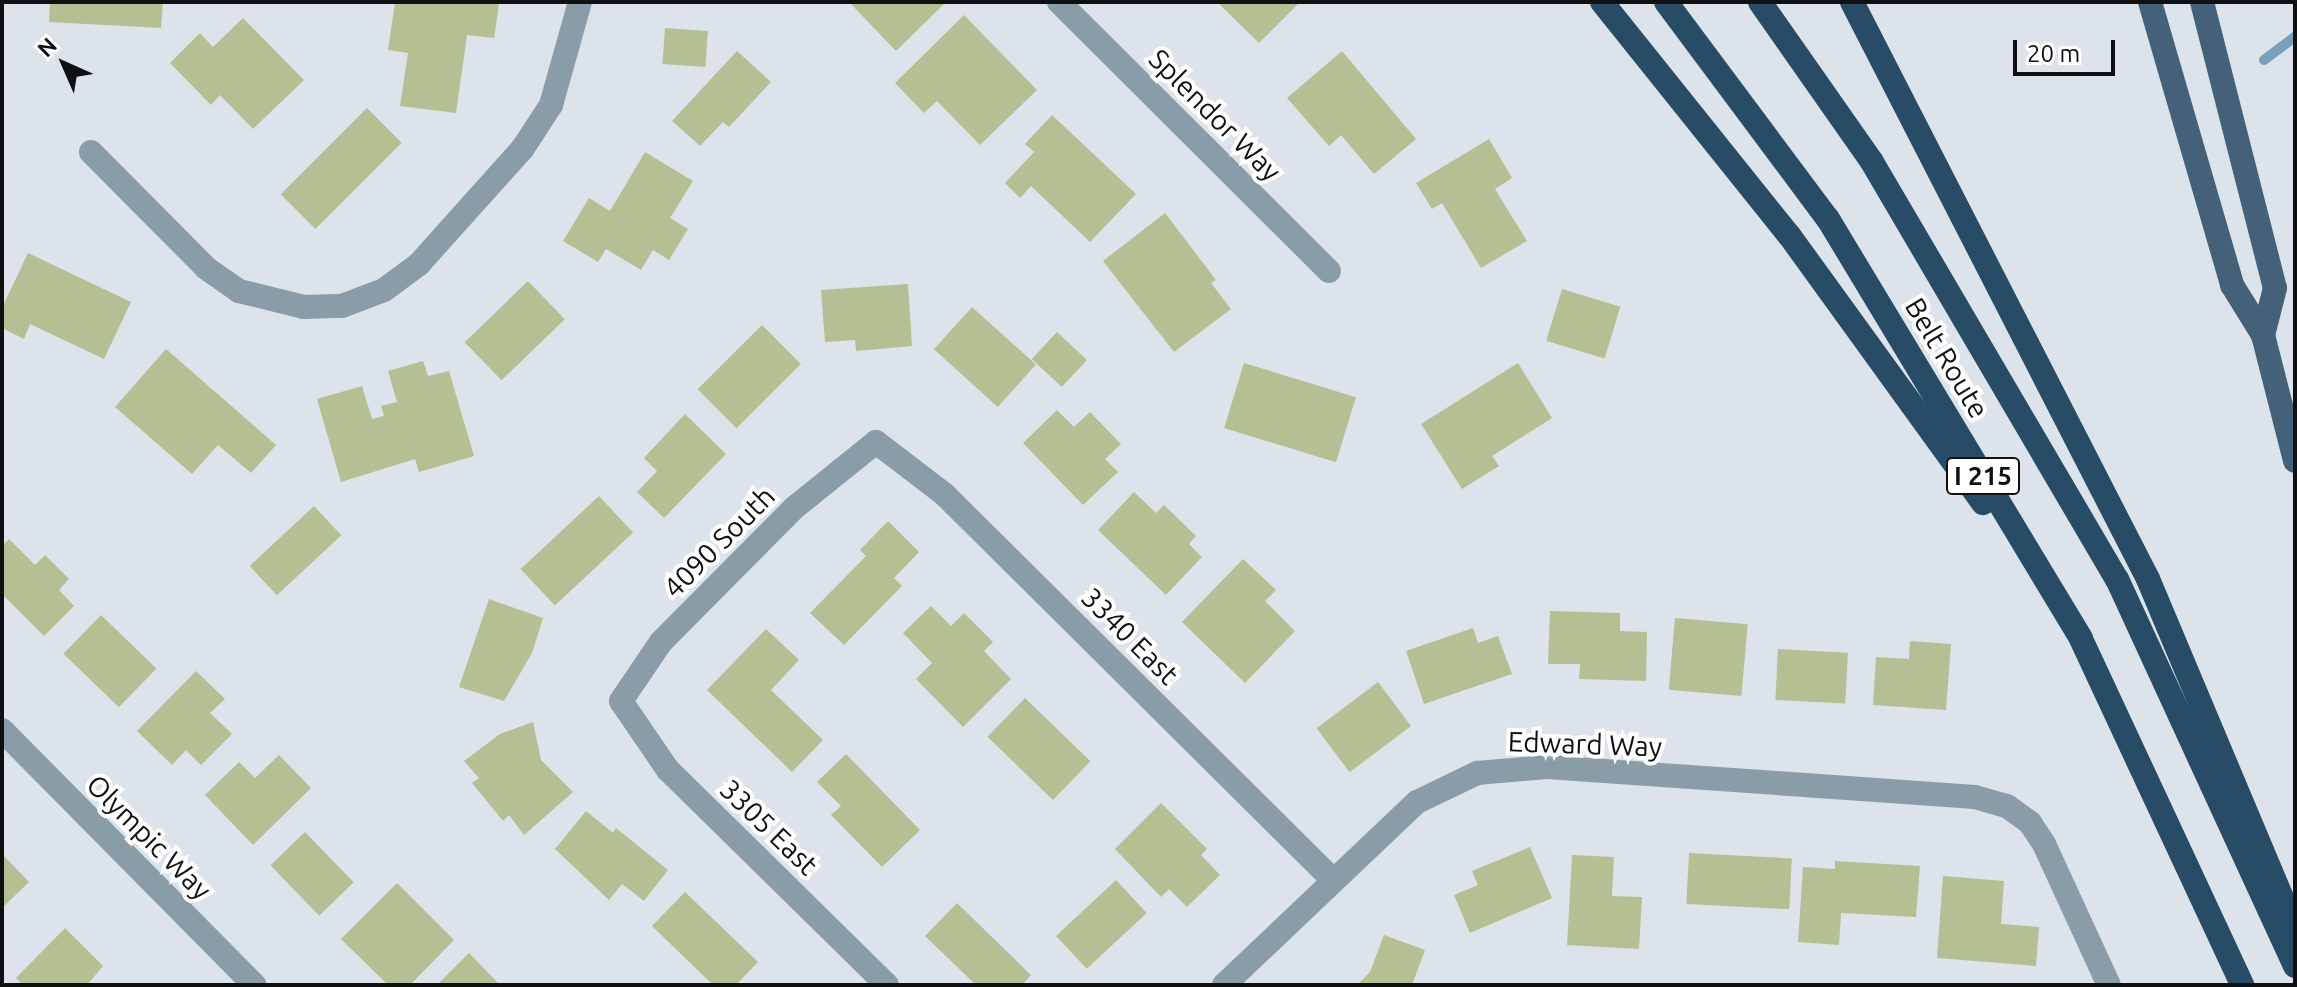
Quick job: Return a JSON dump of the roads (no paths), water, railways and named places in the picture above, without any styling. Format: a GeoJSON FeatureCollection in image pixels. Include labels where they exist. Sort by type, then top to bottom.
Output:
{"type":"FeatureCollection","features":[{"type":"Feature","properties":{"kind":"highway"},"geometry":{"type":"LineString","coordinates":[[1602,2],[1789,235],[2081,639]]}},
{"type":"Feature","properties":{"kind":"highway","name":"Belt Route"},"geometry":{"type":"LineString","coordinates":[[1666,2],[1828,219],[2081,639],[2242,985]]}},
{"type":"Feature","properties":{"kind":"highway","name":"Belt Route"},"geometry":{"type":"LineString","coordinates":[[1760,2],[1872,162],[2117,579],[2295,966]]}},
{"type":"Feature","properties":{"kind":"highway"},"geometry":{"type":"LineString","coordinates":[[1852,2],[2135,551],[2206,705],[2295,928]]}},
{"type":"Feature","properties":{"kind":"main road"},"geometry":{"type":"LineString","coordinates":[[2150,2],[2232,285],[2263,335],[2295,461]]}},
{"type":"Feature","properties":{"kind":"main road"},"geometry":{"type":"LineString","coordinates":[[2202,2],[2275,288],[2263,335]]}},
{"type":"Feature","properties":{"kind":"street"},"geometry":{"type":"LineString","coordinates":[[91,152],[206,268],[239,291],[304,307],[342,306],[384,290],[419,264],[523,148],[551,105],[580,2]]}},
{"type":"Feature","properties":{"kind":"street","name":"Splendor Way"},"geometry":{"type":"LineString","coordinates":[[1059,2],[1329,271]]}},
{"type":"Feature","properties":{"kind":"street","name":"4090 South"},"geometry":{"type":"LineString","coordinates":[[621,701],[672,631],[794,508],[876,442]]}},
{"type":"Feature","properties":{"kind":"street","name":"3340 East"},"geometry":{"type":"LineString","coordinates":[[876,442],[944,494],[1333,880]]}},
{"type":"Feature","properties":{"kind":"street","name":"3305 East"},"geometry":{"type":"LineString","coordinates":[[621,701],[668,770],[887,985]]}},
{"type":"Feature","properties":{"kind":"street","name":"Olympic Way"},"geometry":{"type":"LineString","coordinates":[[6,743],[254,985]]}},
{"type":"Feature","properties":{"kind":"street","name":"Edward Way"},"geometry":{"type":"LineString","coordinates":[[1224,985],[1417,802],[1455,781],[1500,769],[1547,767],[1975,797],[2020,815],[2044,844],[2109,985]]}},
{"type":"Feature","properties":{"kind":"waterway"},"geometry":{"type":"LineString","coordinates":[[2264,60],[2295,37]]}}]}
